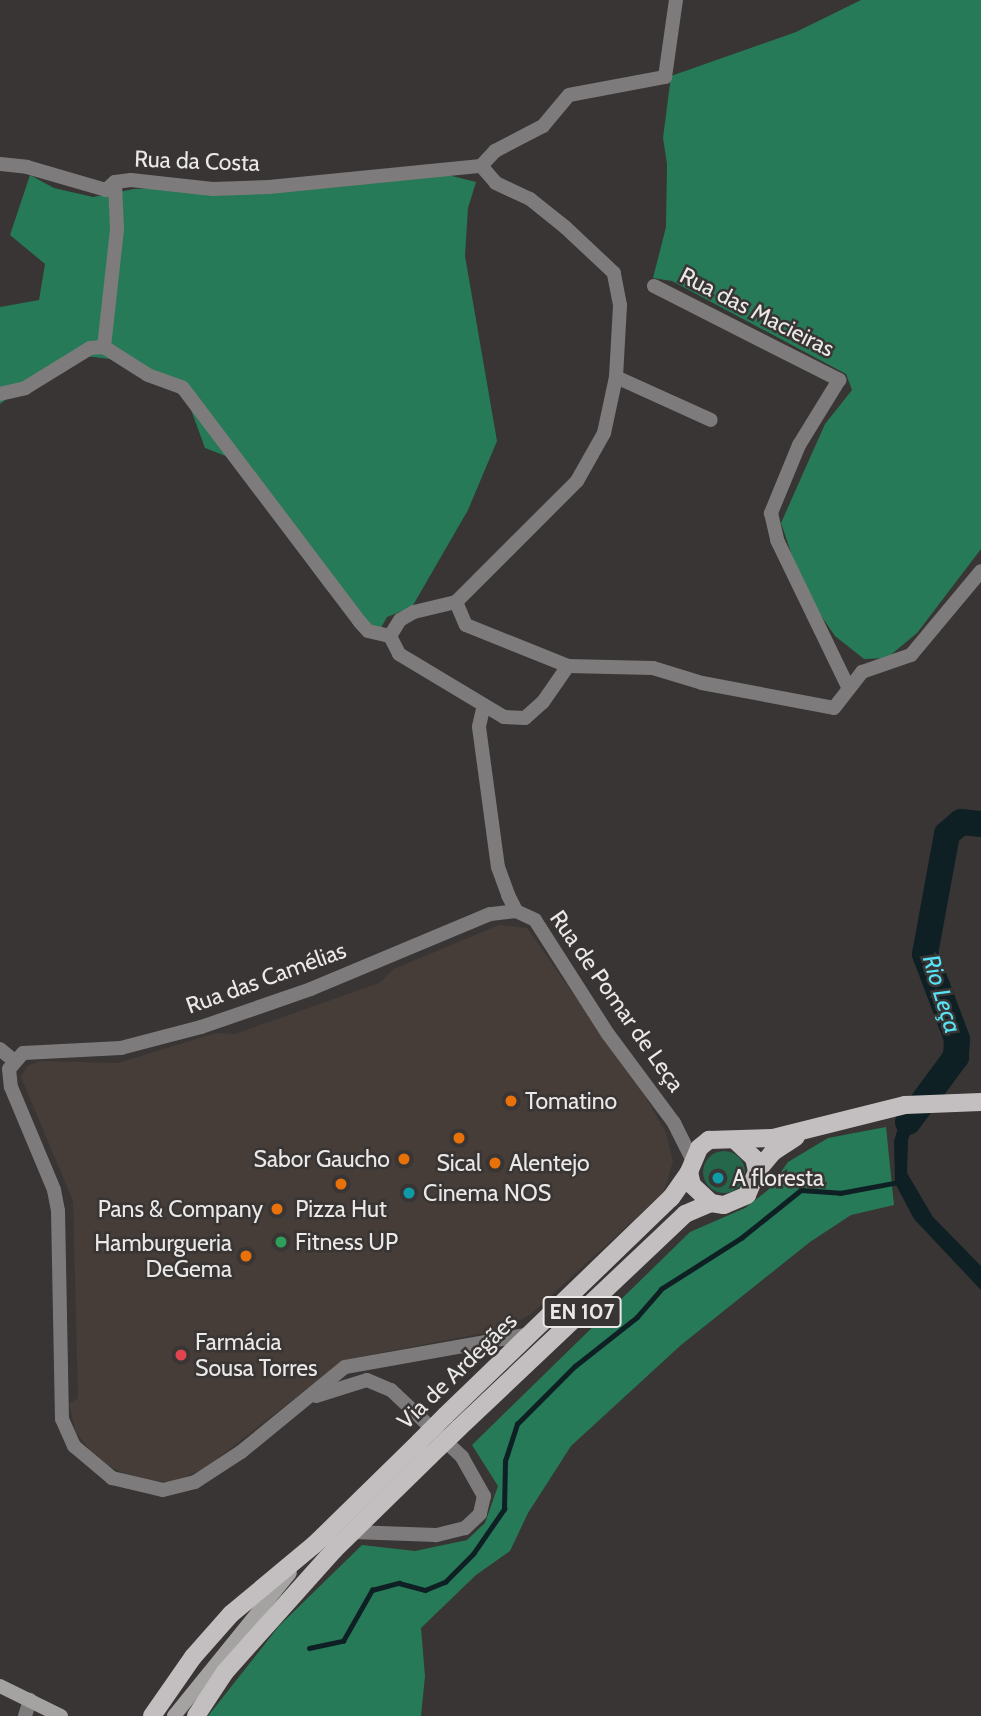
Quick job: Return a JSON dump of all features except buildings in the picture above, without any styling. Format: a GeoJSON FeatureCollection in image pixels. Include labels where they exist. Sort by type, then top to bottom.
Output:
{"type":"FeatureCollection","features":[{"type":"Feature","properties":{"kind":"main road","name":"Via de Ardegães"},"geometry":{"type":"LineString","coordinates":[[234,1637],[315,1544],[671,1198],[709,1140],[773,1138],[875,1109],[977,1102]]}},
{"type":"Feature","properties":{"kind":"main road","name":"Via de Ardegães"},"geometry":{"type":"LineString","coordinates":[[196,1716],[225,1672],[334,1550],[430,1456],[685,1214],[711,1203],[737,1202],[754,1184],[757,1171],[773,1152],[815,1127]]}},
{"type":"Feature","properties":{"kind":"main road"},"geometry":{"type":"LineString","coordinates":[[735,1140],[754,1158],[757,1171]]}},
{"type":"Feature","properties":{"kind":"main road"},"geometry":{"type":"LineString","coordinates":[[691,1166],[692,1185],[711,1203]]}},
{"type":"Feature","properties":{"kind":"main road","name":"Via de Ardegães"},"geometry":{"type":"LineString","coordinates":[[152,1716],[178,1676],[231,1614],[315,1544]]}},
{"type":"Feature","properties":{"kind":"main road","name":"Via de Ardegães"},"geometry":{"type":"LineString","coordinates":[[234,1637],[334,1550]]}},
{"type":"Feature","properties":{"kind":"main road","name":"EN 107"},"geometry":{"type":"LineString","coordinates":[[174,1716],[234,1637]]}},
{"type":"Feature","properties":{"kind":"main road"},"geometry":{"type":"LineString","coordinates":[[0,1686],[61,1716]]}},
{"type":"Feature","properties":{"kind":"street"},"geometry":{"type":"LineString","coordinates":[[390,635],[400,620],[414,612],[456,602],[501,562],[589,465],[604,433],[616,377],[619,284],[593,249],[530,199],[496,183],[481,166],[495,150],[542,126],[569,95],[665,78],[676,0]]}},
{"type":"Feature","properties":{"kind":"street","name":"Rua da Costa"},"geometry":{"type":"LineString","coordinates":[[0,164],[27,167],[106,190],[115,182],[213,189],[269,187],[481,166]]}},
{"type":"Feature","properties":{"kind":"street"},"geometry":{"type":"LineString","coordinates":[[104,347],[117,230],[115,182]]}},
{"type":"Feature","properties":{"kind":"street","name":"Rua das Macieiras"},"geometry":{"type":"LineString","coordinates":[[654,286],[839,380],[799,445],[771,513],[777,540],[849,688]]}},
{"type":"Feature","properties":{"kind":"street"},"geometry":{"type":"LineString","coordinates":[[0,394],[25,388],[90,348],[104,347],[148,375],[183,388],[359,621],[368,631],[390,635]]}},
{"type":"Feature","properties":{"kind":"street"},"geometry":{"type":"LineString","coordinates":[[616,377],[711,419]]}},
{"type":"Feature","properties":{"kind":"street"},"geometry":{"type":"LineString","coordinates":[[456,602],[466,625],[568,666],[653,668],[702,683],[834,708],[862,672],[911,655],[981,571]]}},
{"type":"Feature","properties":{"kind":"street"},"geometry":{"type":"LineString","coordinates":[[390,635],[399,654],[483,709],[503,717],[525,718],[542,702],[568,666]]}},
{"type":"Feature","properties":{"kind":"street","name":"Rua de Pomar de Leça"},"geometry":{"type":"LineString","coordinates":[[483,709],[479,727],[498,867],[516,911],[535,920],[608,1034],[674,1123],[691,1166]]}},
{"type":"Feature","properties":{"kind":"street","name":"Rua das Camélias"},"geometry":{"type":"LineString","coordinates":[[18,1056],[121,1048],[201,1027],[311,989],[490,914],[516,911]]}},
{"type":"Feature","properties":{"kind":"street"},"geometry":{"type":"LineString","coordinates":[[0,1049],[18,1056],[9,1069],[11,1087],[49,1177],[58,1212],[62,1419],[75,1446],[112,1478],[163,1490],[195,1482],[308,1399],[345,1367],[530,1334]]}},
{"type":"Feature","properties":{"kind":"street"},"geometry":{"type":"LineString","coordinates":[[308,1399],[367,1380],[391,1390],[462,1457],[485,1496],[480,1514],[465,1528],[436,1535],[352,1532]]}},
{"type":"Feature","properties":{"kind":"street"},"geometry":{"type":"LineString","coordinates":[[25,1716],[30,1700]]}},
{"type":"Feature","properties":{"kind":"shaded area"},"geometry":{"type":"Polygon","coordinates":[[[499,925],[527,928],[645,1096],[665,1131],[673,1161],[664,1192],[530,1315],[499,1330],[344,1360],[204,1469],[172,1482],[136,1479],[100,1462],[76,1433],[69,1404],[78,1398],[73,1201],[21,1077],[27,1066],[40,1061],[118,1063],[216,1033],[235,1034],[379,983],[394,969],[499,925]]]}},
{"type":"Feature","properties":{"kind":"shaded area"},"geometry":{"type":"Polygon","coordinates":[[[930,1103],[914,1124],[908,1140],[907,1173],[933,1217],[981,1266],[981,1290],[914,1219],[895,1183],[894,1141],[905,1105],[930,1103]]]}},
{"type":"Feature","properties":{"kind":"green space"},"geometry":{"type":"Polygon","coordinates":[[[861,0],[981,0],[981,549],[917,633],[887,658],[864,659],[835,636],[804,591],[781,523],[825,424],[852,390],[846,374],[672,281],[653,278],[666,227],[667,164],[663,138],[671,76],[796,32],[861,0]]]}},
{"type":"Feature","properties":{"kind":"green space"},"geometry":{"type":"Polygon","coordinates":[[[385,174],[452,176],[476,182],[468,208],[465,256],[497,441],[468,510],[412,607],[387,617],[377,635],[326,589],[231,458],[205,448],[183,388],[118,360],[85,356],[20,389],[0,404],[0,307],[39,300],[45,264],[10,235],[30,175],[54,188],[93,197],[134,189],[198,186],[339,187],[385,174]]]}},
{"type":"Feature","properties":{"kind":"green space"},"geometry":{"type":"Polygon","coordinates":[[[886,1127],[894,1205],[851,1215],[810,1242],[681,1345],[571,1446],[528,1513],[510,1551],[476,1575],[421,1628],[425,1676],[421,1716],[208,1716],[279,1626],[362,1545],[415,1551],[467,1540],[485,1523],[498,1486],[472,1445],[690,1232],[745,1208],[768,1190],[788,1162],[828,1138],[886,1127]]]}},
{"type":"Feature","properties":{"kind":"green space"},"geometry":{"type":"Polygon","coordinates":[[[724,1151],[739,1157],[745,1172],[739,1187],[724,1193],[709,1187],[703,1172],[709,1157],[724,1151]]]}},
{"type":"Feature","properties":{"kind":"waterway","name":"Rio Leça"},"geometry":{"type":"LineString","coordinates":[[908,1122],[956,1057],[957,1039],[925,954],[947,834],[961,822],[981,824]]}},
{"type":"Feature","properties":{"kind":"waterway"},"geometry":{"type":"LineString","coordinates":[[309,1648],[343,1641],[372,1590],[399,1583],[425,1590],[445,1582],[473,1554],[504,1509],[505,1461],[517,1424],[575,1366],[637,1317],[661,1289],[741,1238],[801,1190],[840,1193],[899,1182]]}},
{"type":"Feature","properties":{"kind":"place","name":"Tomatino"},"geometry":{"type":"Point","coordinates":[511,1101]}},
{"type":"Feature","properties":{"kind":"place","name":"Sical"},"geometry":{"type":"Point","coordinates":[459,1138]}},
{"type":"Feature","properties":{"kind":"place","name":"Sabor Gaucho"},"geometry":{"type":"Point","coordinates":[404,1159]}},
{"type":"Feature","properties":{"kind":"place","name":"Alentejo"},"geometry":{"type":"Point","coordinates":[495,1163]}},
{"type":"Feature","properties":{"kind":"place","name":"A floresta"},"geometry":{"type":"Point","coordinates":[718,1178]}},
{"type":"Feature","properties":{"kind":"place","name":"Pizza Hut"},"geometry":{"type":"Point","coordinates":[341,1184]}},
{"type":"Feature","properties":{"kind":"place","name":"Cinema NOS"},"geometry":{"type":"Point","coordinates":[409,1193]}},
{"type":"Feature","properties":{"kind":"place","name":"Pans & Company"},"geometry":{"type":"Point","coordinates":[277,1209]}},
{"type":"Feature","properties":{"kind":"place","name":"Fitness UP"},"geometry":{"type":"Point","coordinates":[281,1242]}},
{"type":"Feature","properties":{"kind":"place","name":"Hamburgueria DeGema"},"geometry":{"type":"Point","coordinates":[246,1256]}},
{"type":"Feature","properties":{"kind":"place","name":"Farmácia Sousa Torres"},"geometry":{"type":"Point","coordinates":[181,1355]}}]}
